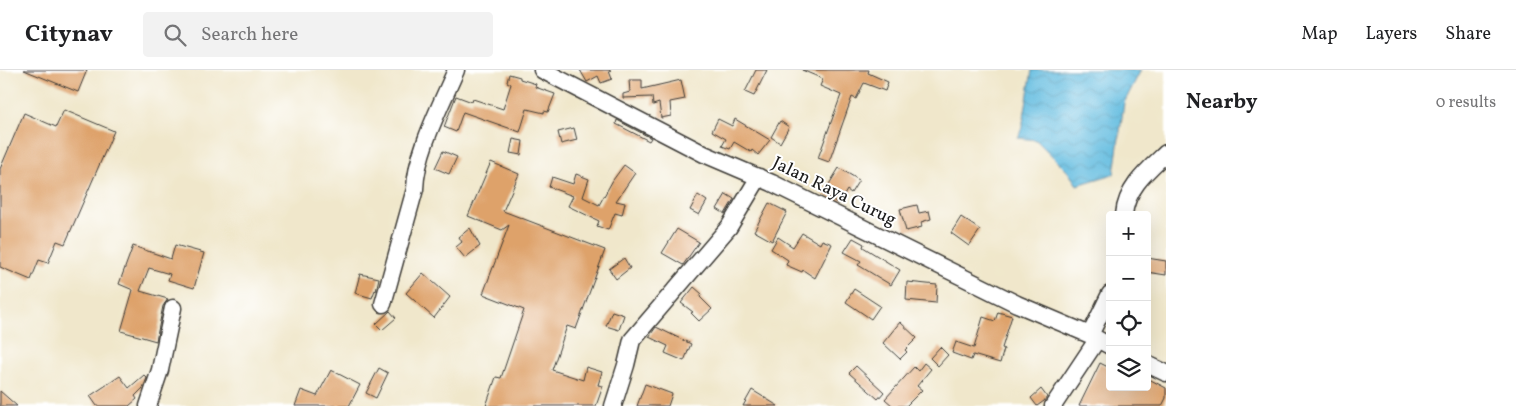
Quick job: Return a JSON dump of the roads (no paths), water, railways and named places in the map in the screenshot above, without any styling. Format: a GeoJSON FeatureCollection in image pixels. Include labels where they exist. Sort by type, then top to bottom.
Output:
{"type":"FeatureCollection","features":[{"type":"Feature","properties":{"kind":"street"},"geometry":{"type":"LineString","coordinates":[[383,304],[415,189],[415,179],[421,156],[456,70]]}},
{"type":"Feature","properties":{"kind":"street","name":"Jalan Raya Curug"},"geometry":{"type":"LineString","coordinates":[[542,70],[704,154],[759,177],[1017,304],[1099,340]]}},
{"type":"Feature","properties":{"kind":"street"},"geometry":{"type":"LineString","coordinates":[[1125,211],[1128,195],[1166,153]]}},
{"type":"Feature","properties":{"kind":"street"},"geometry":{"type":"LineString","coordinates":[[612,406],[626,365],[632,340],[729,227],[759,177]]}},
{"type":"Feature","properties":{"kind":"street"},"geometry":{"type":"LineString","coordinates":[[1053,406],[1099,340],[1108,301]]}},
{"type":"Feature","properties":{"kind":"street"},"geometry":{"type":"LineString","coordinates":[[148,406],[158,379],[173,308]]}},
{"type":"Feature","properties":{"kind":"street"},"geometry":{"type":"LineString","coordinates":[[1151,366],[1166,373]]}},
{"type":"Feature","properties":{"kind":"water"},"geometry":{"type":"Polygon","coordinates":[[[1032,70],[1141,70],[1124,103],[1114,174],[1077,185],[1068,172],[1036,140],[1018,138],[1022,128],[1032,70]]]}}]}
